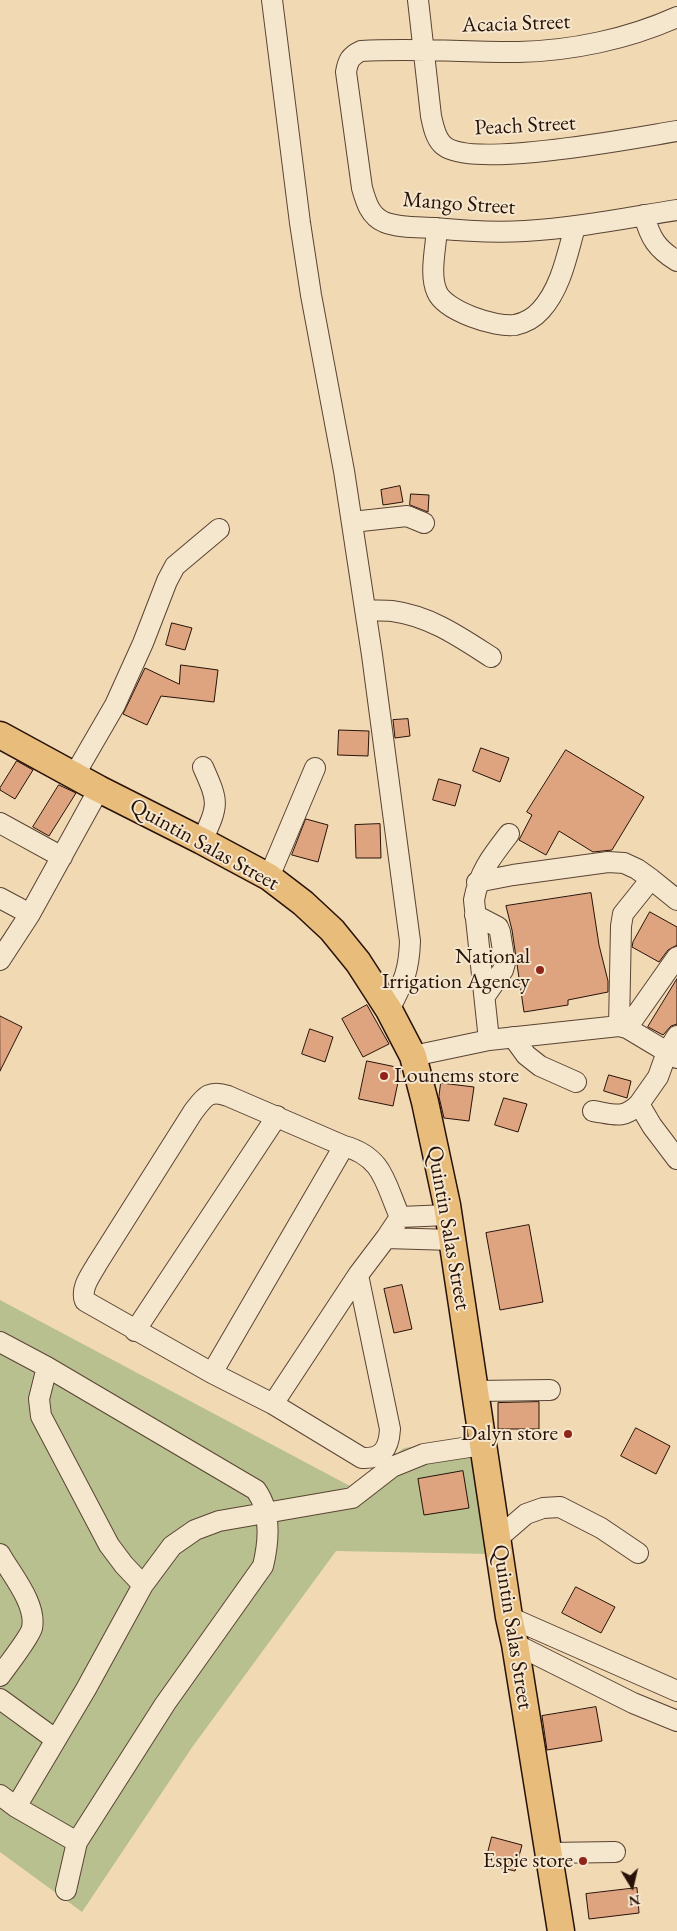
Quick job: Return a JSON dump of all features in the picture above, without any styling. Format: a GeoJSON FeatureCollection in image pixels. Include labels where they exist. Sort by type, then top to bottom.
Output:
{"type":"FeatureCollection","features":[{"type":"Feature","properties":{"kind":"main road","name":"Quintin Salas Street"},"geometry":{"type":"LineString","coordinates":[[0,734],[99,789],[202,840],[269,877],[303,903],[332,930],[358,962],[389,1010],[413,1056],[425,1102],[450,1228],[509,1617],[515,1644],[561,1931]]}},
{"type":"Feature","properties":{"kind":"street"},"geometry":{"type":"LineString","coordinates":[[272,0],[300,224],[352,522],[372,655],[410,941],[410,962],[406,977],[389,1010]]}},
{"type":"Feature","properties":{"kind":"street","name":"Peach Street"},"geometry":{"type":"LineString","coordinates":[[418,0],[431,116],[435,131],[442,145],[456,152],[474,154],[518,153],[594,145],[677,131]]}},
{"type":"Feature","properties":{"kind":"street","name":"Acacia Street"},"geometry":{"type":"LineString","coordinates":[[352,55],[370,51],[519,52],[573,48],[629,34],[677,17]]}},
{"type":"Feature","properties":{"kind":"street","name":"Mango Street"},"geometry":{"type":"LineString","coordinates":[[352,55],[346,72],[362,188],[366,203],[372,214],[384,222],[482,232],[524,232],[576,227],[677,210]]}},
{"type":"Feature","properties":{"kind":"street"},"geometry":{"type":"LineString","coordinates":[[644,215],[654,243],[668,256],[677,261]]}},
{"type":"Feature","properties":{"kind":"street"},"geometry":{"type":"LineString","coordinates":[[437,228],[434,280],[438,294],[444,302],[456,310],[482,320],[500,325],[514,325],[528,321],[541,310],[553,291],[564,266],[576,227]]}},
{"type":"Feature","properties":{"kind":"street"},"geometry":{"type":"LineString","coordinates":[[352,522],[407,516],[424,523]]}},
{"type":"Feature","properties":{"kind":"street"},"geometry":{"type":"LineString","coordinates":[[75,774],[115,705],[175,566],[219,529]]}},
{"type":"Feature","properties":{"kind":"street"},"geometry":{"type":"LineString","coordinates":[[365,610],[392,611],[436,623],[491,657]]}},
{"type":"Feature","properties":{"kind":"street"},"geometry":{"type":"LineString","coordinates":[[202,767],[216,797],[216,806],[202,840]]}},
{"type":"Feature","properties":{"kind":"street"},"geometry":{"type":"LineString","coordinates":[[269,877],[315,768]]}},
{"type":"Feature","properties":{"kind":"street"},"geometry":{"type":"LineString","coordinates":[[0,960],[30,914],[99,789]]}},
{"type":"Feature","properties":{"kind":"street"},"geometry":{"type":"LineString","coordinates":[[0,824],[62,857]]}},
{"type":"Feature","properties":{"kind":"street"},"geometry":{"type":"LineString","coordinates":[[489,1040],[474,900],[477,882],[491,858],[509,834]]}},
{"type":"Feature","properties":{"kind":"street"},"geometry":{"type":"LineString","coordinates":[[477,882],[608,862],[624,863],[638,869],[677,900]]}},
{"type":"Feature","properties":{"kind":"street"},"geometry":{"type":"LineString","coordinates":[[623,1027],[620,926],[623,914],[650,879]]}},
{"type":"Feature","properties":{"kind":"street"},"geometry":{"type":"LineString","coordinates":[[0,898],[30,914]]}},
{"type":"Feature","properties":{"kind":"street"},"geometry":{"type":"LineString","coordinates":[[623,1027],[677,957]]}},
{"type":"Feature","properties":{"kind":"street"},"geometry":{"type":"LineString","coordinates":[[413,1056],[489,1040],[623,1027],[674,1048],[658,1077],[632,1111],[622,1116],[593,1111]]}},
{"type":"Feature","properties":{"kind":"street"},"geometry":{"type":"LineString","coordinates":[[513,1037],[526,1055],[540,1066],[576,1082]]}},
{"type":"Feature","properties":{"kind":"street"},"geometry":{"type":"LineString","coordinates":[[358,1274],[390,1429],[387,1446],[381,1454],[372,1458],[362,1458],[273,1404],[135,1331],[85,1301],[84,1296],[84,1289],[97,1264],[193,1112],[206,1096],[214,1093],[228,1096],[277,1116],[370,1157],[380,1168],[400,1217]]}},
{"type":"Feature","properties":{"kind":"street"},"geometry":{"type":"LineString","coordinates":[[639,1104],[652,1126],[677,1159]]}},
{"type":"Feature","properties":{"kind":"street"},"geometry":{"type":"LineString","coordinates":[[135,1331],[277,1116]]}},
{"type":"Feature","properties":{"kind":"street"},"geometry":{"type":"LineString","coordinates":[[212,1373],[319,1192],[344,1146]]}},
{"type":"Feature","properties":{"kind":"street"},"geometry":{"type":"LineString","coordinates":[[400,1217],[450,1228]]}},
{"type":"Feature","properties":{"kind":"street"},"geometry":{"type":"LineString","coordinates":[[273,1404],[358,1274],[400,1217]]}},
{"type":"Feature","properties":{"kind":"street"},"geometry":{"type":"LineString","coordinates":[[386,1238],[450,1228]]}},
{"type":"Feature","properties":{"kind":"street"},"geometry":{"type":"LineString","coordinates":[[0,1342],[47,1367],[256,1490],[264,1501],[266,1513],[267,1547],[263,1566],[165,1704],[77,1842],[66,1890]]}},
{"type":"Feature","properties":{"kind":"street"},"geometry":{"type":"LineString","coordinates":[[47,1367],[39,1399],[41,1416],[109,1545],[124,1565],[143,1585]]}},
{"type":"Feature","properties":{"kind":"street"},"geometry":{"type":"LineString","coordinates":[[475,1391],[550,1390]]}},
{"type":"Feature","properties":{"kind":"street"},"geometry":{"type":"LineString","coordinates":[[77,1842],[8,1801],[55,1739],[86,1689],[143,1585],[172,1546],[195,1530],[219,1521],[352,1498],[392,1467],[424,1454],[482,1445]]}},
{"type":"Feature","properties":{"kind":"street"},"geometry":{"type":"LineString","coordinates":[[497,1539],[526,1514],[543,1508],[560,1506],[601,1528],[638,1553]]}},
{"type":"Feature","properties":{"kind":"street"},"geometry":{"type":"LineString","coordinates":[[0,1554],[28,1602],[32,1616],[32,1629],[0,1676]]}},
{"type":"Feature","properties":{"kind":"street"},"geometry":{"type":"LineString","coordinates":[[509,1617],[677,1691]]}},
{"type":"Feature","properties":{"kind":"street"},"geometry":{"type":"LineString","coordinates":[[515,1644],[633,1703],[677,1721]]}},
{"type":"Feature","properties":{"kind":"street"},"geometry":{"type":"LineString","coordinates":[[633,1703],[645,1677]]}},
{"type":"Feature","properties":{"kind":"street"},"geometry":{"type":"LineString","coordinates":[[0,1700],[55,1739]]}},
{"type":"Feature","properties":{"kind":"street"},"geometry":{"type":"LineString","coordinates":[[548,1853],[615,1852]]}},
{"type":"Feature","properties":{"kind":"green space"},"geometry":{"type":"Polygon","coordinates":[[[0,1300],[365,1494],[378,1468],[404,1448],[472,1438],[492,1554],[336,1551],[193,1746],[82,1912],[0,1852],[0,1300]]]}},
{"type":"Feature","properties":{"kind":"building"},"geometry":{"type":"Polygon","coordinates":[[[400,486],[403,502],[383,505],[381,490],[400,486]]]}},
{"type":"Feature","properties":{"kind":"building"},"geometry":{"type":"Polygon","coordinates":[[[411,494],[429,495],[428,512],[410,505],[411,494]]]}},
{"type":"Feature","properties":{"kind":"building"},"geometry":{"type":"Polygon","coordinates":[[[172,623],[192,628],[185,650],[166,645],[172,623]]]}},
{"type":"Feature","properties":{"kind":"building"},"geometry":{"type":"Polygon","coordinates":[[[181,665],[218,670],[214,702],[161,696],[147,725],[123,714],[145,668],[179,684],[181,665]]]}},
{"type":"Feature","properties":{"kind":"building"},"geometry":{"type":"Polygon","coordinates":[[[408,719],[410,736],[395,738],[393,720],[408,719]]]}},
{"type":"Feature","properties":{"kind":"building"},"geometry":{"type":"Polygon","coordinates":[[[339,730],[369,731],[368,756],[338,755],[339,730]]]}},
{"type":"Feature","properties":{"kind":"building"},"geometry":{"type":"Polygon","coordinates":[[[481,748],[509,758],[500,782],[473,771],[481,748]]]}},
{"type":"Feature","properties":{"kind":"building"},"geometry":{"type":"Polygon","coordinates":[[[566,750],[644,797],[612,850],[593,852],[559,831],[546,855],[519,840],[532,815],[527,812],[566,750]]]}},
{"type":"Feature","properties":{"kind":"building"},"geometry":{"type":"Polygon","coordinates":[[[17,761],[33,770],[15,799],[0,790],[0,788],[17,761]]]}},
{"type":"Feature","properties":{"kind":"building"},"geometry":{"type":"Polygon","coordinates":[[[439,779],[461,785],[455,806],[433,800],[439,779]]]}},
{"type":"Feature","properties":{"kind":"building"},"geometry":{"type":"Polygon","coordinates":[[[59,785],[76,793],[49,836],[33,827],[59,785]]]}},
{"type":"Feature","properties":{"kind":"building"},"geometry":{"type":"Polygon","coordinates":[[[306,819],[328,825],[318,862],[292,855],[306,819]]]}},
{"type":"Feature","properties":{"kind":"building"},"geometry":{"type":"Polygon","coordinates":[[[380,824],[381,858],[356,858],[355,825],[380,824]]]}},
{"type":"Feature","properties":{"kind":"building","name":"National Irrigation Agency"},"geometry":{"type":"Polygon","coordinates":[[[591,893],[599,945],[608,981],[608,992],[568,1000],[568,1005],[524,1012],[512,930],[506,906],[591,893]]]}},
{"type":"Feature","properties":{"kind":"building"},"geometry":{"type":"Polygon","coordinates":[[[650,912],[677,927],[677,945],[668,950],[659,962],[632,947],[650,912]]]}},
{"type":"Feature","properties":{"kind":"building"},"geometry":{"type":"Polygon","coordinates":[[[677,979],[677,1024],[671,1026],[663,1035],[648,1027],[677,979]]]}},
{"type":"Feature","properties":{"kind":"building"},"geometry":{"type":"Polygon","coordinates":[[[367,1005],[389,1044],[363,1057],[342,1019],[367,1005]]]}},
{"type":"Feature","properties":{"kind":"building"},"geometry":{"type":"Polygon","coordinates":[[[0,1016],[22,1027],[0,1071],[0,1016]]]}},
{"type":"Feature","properties":{"kind":"building"},"geometry":{"type":"Polygon","coordinates":[[[310,1029],[333,1037],[325,1062],[302,1054],[310,1029]]]}},
{"type":"Feature","properties":{"kind":"building"},"geometry":{"type":"Polygon","coordinates":[[[367,1061],[401,1068],[393,1106],[359,1099],[367,1061]]]}},
{"type":"Feature","properties":{"kind":"building"},"geometry":{"type":"Polygon","coordinates":[[[609,1075],[631,1081],[627,1098],[604,1091],[609,1075]]]}},
{"type":"Feature","properties":{"kind":"building"},"geometry":{"type":"Polygon","coordinates":[[[441,1083],[474,1087],[469,1121],[444,1118],[439,1097],[441,1083]]]}},
{"type":"Feature","properties":{"kind":"building"},"geometry":{"type":"Polygon","coordinates":[[[504,1098],[527,1104],[518,1132],[495,1125],[504,1098]]]}},
{"type":"Feature","properties":{"kind":"building"},"geometry":{"type":"Polygon","coordinates":[[[529,1225],[543,1302],[500,1310],[486,1233],[529,1225]]]}},
{"type":"Feature","properties":{"kind":"building"},"geometry":{"type":"Polygon","coordinates":[[[402,1285],[412,1329],[394,1333],[384,1289],[402,1285]]]}},
{"type":"Feature","properties":{"kind":"building"},"geometry":{"type":"Polygon","coordinates":[[[539,1402],[539,1429],[498,1429],[498,1403],[539,1402]]]}},
{"type":"Feature","properties":{"kind":"building"},"geometry":{"type":"Polygon","coordinates":[[[636,1428],[670,1446],[656,1474],[621,1456],[636,1428]]]}},
{"type":"Feature","properties":{"kind":"building"},"geometry":{"type":"Polygon","coordinates":[[[463,1471],[469,1508],[424,1515],[418,1479],[463,1471]]]}},
{"type":"Feature","properties":{"kind":"building"},"geometry":{"type":"Polygon","coordinates":[[[576,1587],[615,1607],[601,1633],[562,1613],[576,1587]]]}},
{"type":"Feature","properties":{"kind":"building"},"geometry":{"type":"Polygon","coordinates":[[[596,1707],[602,1741],[547,1750],[542,1716],[596,1707]]]}},
{"type":"Feature","properties":{"kind":"building"},"geometry":{"type":"Polygon","coordinates":[[[492,1837],[522,1845],[515,1871],[485,1864],[492,1837]]]}},
{"type":"Feature","properties":{"kind":"building"},"geometry":{"type":"Polygon","coordinates":[[[637,1888],[639,1913],[589,1919],[586,1894],[637,1888]]]}},
{"type":"Feature","properties":{"kind":"place","name":"National Irrigation Agency"},"geometry":{"type":"Point","coordinates":[540,970]}},
{"type":"Feature","properties":{"kind":"place","name":"Lounems store"},"geometry":{"type":"Point","coordinates":[384,1076]}},
{"type":"Feature","properties":{"kind":"place","name":"Dalyn store"},"geometry":{"type":"Point","coordinates":[568,1434]}},
{"type":"Feature","properties":{"kind":"place","name":"Espie store"},"geometry":{"type":"Point","coordinates":[583,1861]}}]}
